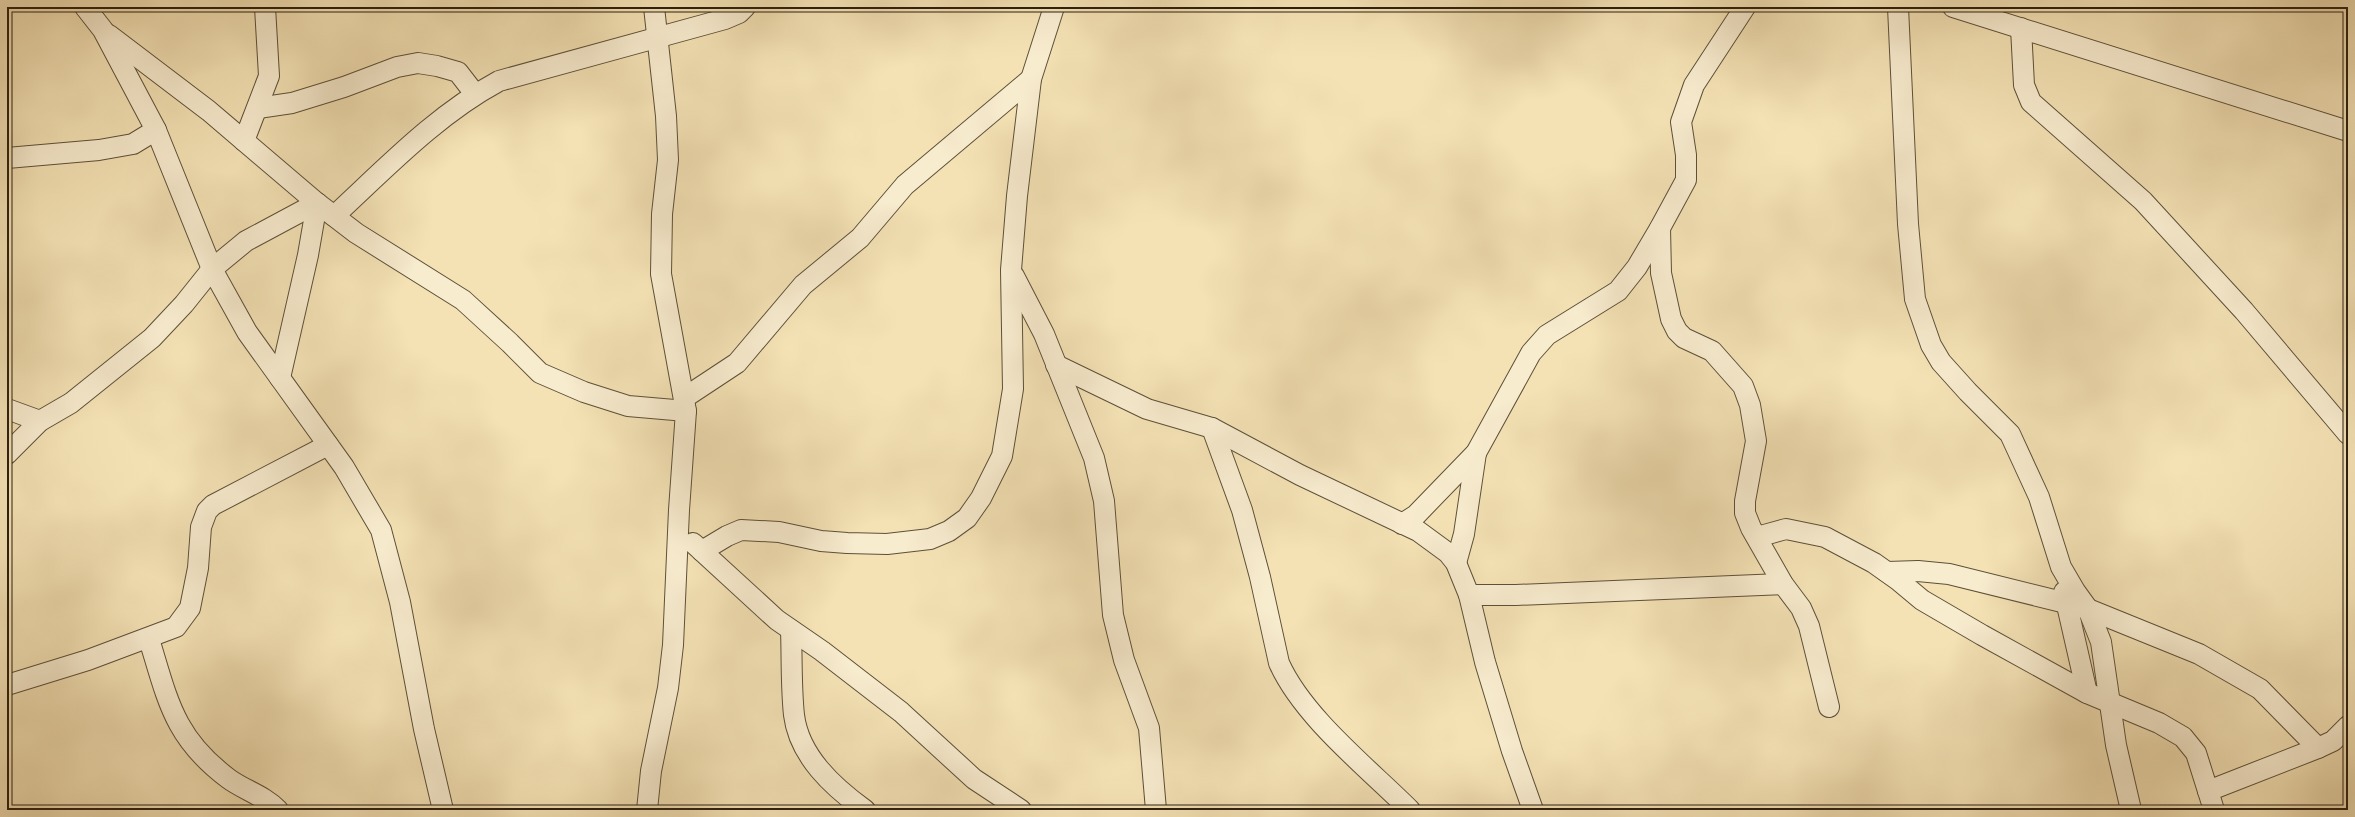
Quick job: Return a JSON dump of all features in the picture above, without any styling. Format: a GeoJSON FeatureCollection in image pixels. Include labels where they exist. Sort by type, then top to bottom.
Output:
{"type":"FeatureCollection","features":[{"type":"Feature","properties":{"kind":"street"},"geometry":{"type":"LineString","coordinates":[[85,7],[103,30],[156,130],[212,269],[247,332],[344,467],[381,530],[400,602],[424,729],[443,810]]}},
{"type":"Feature","properties":{"kind":"street"},"geometry":{"type":"LineString","coordinates":[[244,141],[258,108],[269,76],[265,7]]}},
{"type":"Feature","properties":{"kind":"street"},"geometry":{"type":"LineString","coordinates":[[646,810],[651,771],[668,688],[673,645],[685,405],[661,274],[662,214],[668,160],[658,37],[654,7]]}},
{"type":"Feature","properties":{"kind":"street"},"geometry":{"type":"LineString","coordinates":[[334,216],[436,122],[475,94],[500,81],[725,19],[739,12],[745,7]]}},
{"type":"Feature","properties":{"kind":"street"},"geometry":{"type":"LineString","coordinates":[[702,551],[726,536],[741,530],[780,532],[821,541],[887,544],[930,539],[949,531],[967,518],[985,491],[1002,456],[1013,389],[1011,270],[1017,196],[1031,78],[1054,7]]}},
{"type":"Feature","properties":{"kind":"street"},"geometry":{"type":"LineString","coordinates":[[1402,524],[1416,515],[1476,453],[1531,353],[1547,335],[1618,291],[1636,266],[1660,228],[1686,180],[1686,155],[1681,122],[1694,85],[1745,7]]}},
{"type":"Feature","properties":{"kind":"street"},"geometry":{"type":"LineString","coordinates":[[1898,7],[1908,224],[1915,299],[1931,345],[1941,362],[2010,434],[2039,497],[2061,566],[2066,603],[2087,693]]}},
{"type":"Feature","properties":{"kind":"street"},"geometry":{"type":"LineString","coordinates":[[1953,7],[2348,131]]}},
{"type":"Feature","properties":{"kind":"street"},"geometry":{"type":"LineString","coordinates":[[2021,28],[2024,85],[2031,102],[2144,201],[2340,417],[2348,434]]}},
{"type":"Feature","properties":{"kind":"street"},"geometry":{"type":"LineString","coordinates":[[103,30],[209,111],[334,216],[413,270],[463,300],[540,373],[584,392],[628,406],[685,405],[737,363],[803,285],[860,238],[905,185],[1031,78]]}},
{"type":"Feature","properties":{"kind":"street"},"geometry":{"type":"LineString","coordinates":[[258,108],[292,103],[344,87],[397,67],[418,63],[437,66],[458,72],[475,94]]}},
{"type":"Feature","properties":{"kind":"street"},"geometry":{"type":"LineString","coordinates":[[7,158],[99,150],[133,144],[156,130]]}},
{"type":"Feature","properties":{"kind":"street"},"geometry":{"type":"LineString","coordinates":[[7,454],[40,421],[71,403],[152,338],[184,304],[212,269],[246,241],[317,203]]}},
{"type":"Feature","properties":{"kind":"street"},"geometry":{"type":"LineString","coordinates":[[280,378],[308,255],[317,203]]}},
{"type":"Feature","properties":{"kind":"street"},"geometry":{"type":"LineString","coordinates":[[1660,228],[1661,273],[1671,319],[1677,331],[1684,338],[1712,351],[1743,386],[1750,405],[1756,441],[1745,502],[1745,514],[1782,584],[1801,608],[1809,626],[1829,707]]}},
{"type":"Feature","properties":{"kind":"street"},"geometry":{"type":"LineString","coordinates":[[1011,270],[1044,334],[1094,458],[1104,501],[1113,614],[1124,660],[1149,728],[1156,810]]}},
{"type":"Feature","properties":{"kind":"street"},"geometry":{"type":"LineString","coordinates":[[1056,365],[1147,409],[1212,428],[1300,475],[1424,535],[1448,553],[1456,563],[1469,595],[1485,662],[1510,743],[1533,810]]}},
{"type":"Feature","properties":{"kind":"street"},"geometry":{"type":"LineString","coordinates":[[7,409],[40,421]]}},
{"type":"Feature","properties":{"kind":"street"},"geometry":{"type":"LineString","coordinates":[[1212,428],[1242,510],[1284,674],[1293,688],[1327,729],[1410,810]]}},
{"type":"Feature","properties":{"kind":"street"},"geometry":{"type":"LineString","coordinates":[[7,685],[149,639],[176,627],[190,608],[198,568],[201,527],[207,511],[213,505],[328,445]]}},
{"type":"Feature","properties":{"kind":"street"},"geometry":{"type":"LineString","coordinates":[[1456,563],[1464,534],[1476,453]]}},
{"type":"Feature","properties":{"kind":"street"},"geometry":{"type":"LineString","coordinates":[[1757,537],[1786,529],[1824,537],[1887,572],[1922,600],[2087,693],[2159,723],[2183,737],[2196,753],[2214,810]]}},
{"type":"Feature","properties":{"kind":"street"},"geometry":{"type":"LineString","coordinates":[[678,530],[777,620],[901,712],[974,780],[1021,810]]}},
{"type":"Feature","properties":{"kind":"street"},"geometry":{"type":"LineString","coordinates":[[2061,566],[2075,591],[2088,609],[2101,642],[2109,702],[2131,810]]}},
{"type":"Feature","properties":{"kind":"street"},"geometry":{"type":"LineString","coordinates":[[1887,572],[1948,574],[2066,603],[2088,609],[2199,654],[2260,689],[2318,748]]}},
{"type":"Feature","properties":{"kind":"street"},"geometry":{"type":"LineString","coordinates":[[1469,595],[1516,596],[1782,584]]}},
{"type":"Feature","properties":{"kind":"street"},"geometry":{"type":"LineString","coordinates":[[791,630],[794,716],[804,747],[823,774],[843,794],[865,810]]}},
{"type":"Feature","properties":{"kind":"street"},"geometry":{"type":"LineString","coordinates":[[149,639],[168,703],[181,729],[197,752],[230,779],[278,810]]}},
{"type":"Feature","properties":{"kind":"street"},"geometry":{"type":"LineString","coordinates":[[2208,791],[2318,748],[2333,741],[2348,726]]}}]}
